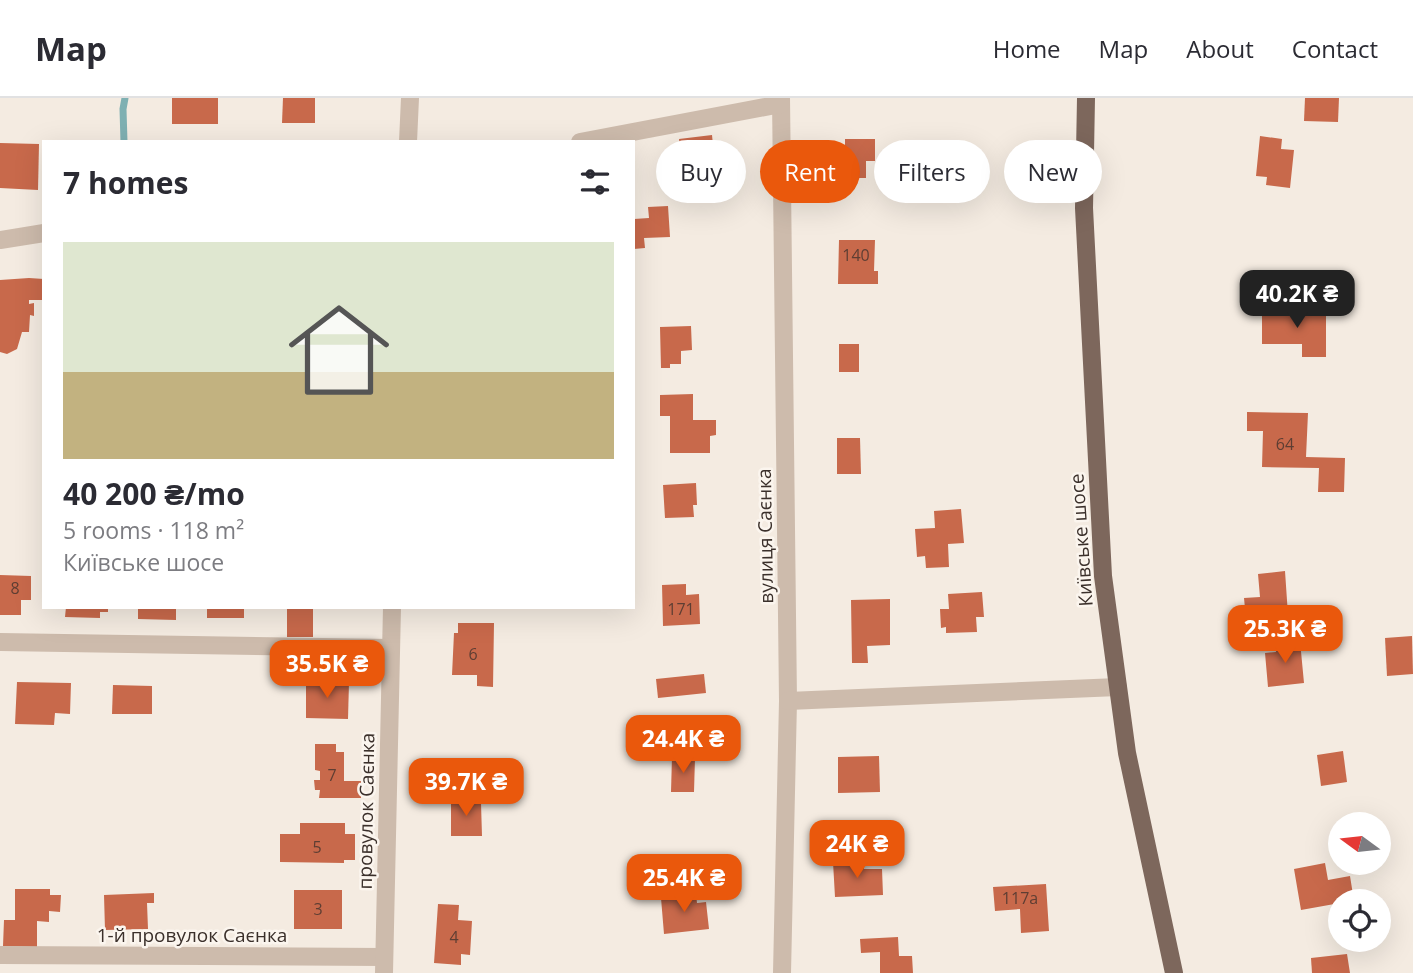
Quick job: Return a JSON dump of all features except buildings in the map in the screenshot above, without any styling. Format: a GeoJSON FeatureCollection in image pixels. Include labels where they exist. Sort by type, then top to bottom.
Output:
{"type":"FeatureCollection","features":[{"type":"Feature","properties":{"kind":"main road","name":"Київське шосе"},"geometry":{"type":"LineString","coordinates":[[1086,98],[1084,208],[1103,576],[1132,779],[1174,973]]}},
{"type":"Feature","properties":{"kind":"street"},"geometry":{"type":"LineString","coordinates":[[408,140],[410,98]]}},
{"type":"Feature","properties":{"kind":"street"},"geometry":{"type":"LineString","coordinates":[[590,140],[781,101]]}},
{"type":"Feature","properties":{"kind":"street","name":"вулиця Саєнка"},"geometry":{"type":"LineString","coordinates":[[781,101],[788,701],[782,973]]}},
{"type":"Feature","properties":{"kind":"street"},"geometry":{"type":"LineString","coordinates":[[0,240],[42,233]]}},
{"type":"Feature","properties":{"kind":"street","name":"провулок Саєнка"},"geometry":{"type":"LineString","coordinates":[[384,965],[392,609]]}},
{"type":"Feature","properties":{"kind":"street"},"geometry":{"type":"LineString","coordinates":[[0,642],[391,648]]}},
{"type":"Feature","properties":{"kind":"street"},"geometry":{"type":"LineString","coordinates":[[788,701],[1118,687]]}},
{"type":"Feature","properties":{"kind":"street","name":"1-й провулок Саєнка"},"geometry":{"type":"LineString","coordinates":[[0,955],[384,965]]}},
{"type":"Feature","properties":{"kind":"waterway"},"geometry":{"type":"LineString","coordinates":[[124,140],[125,98]]}}]}
